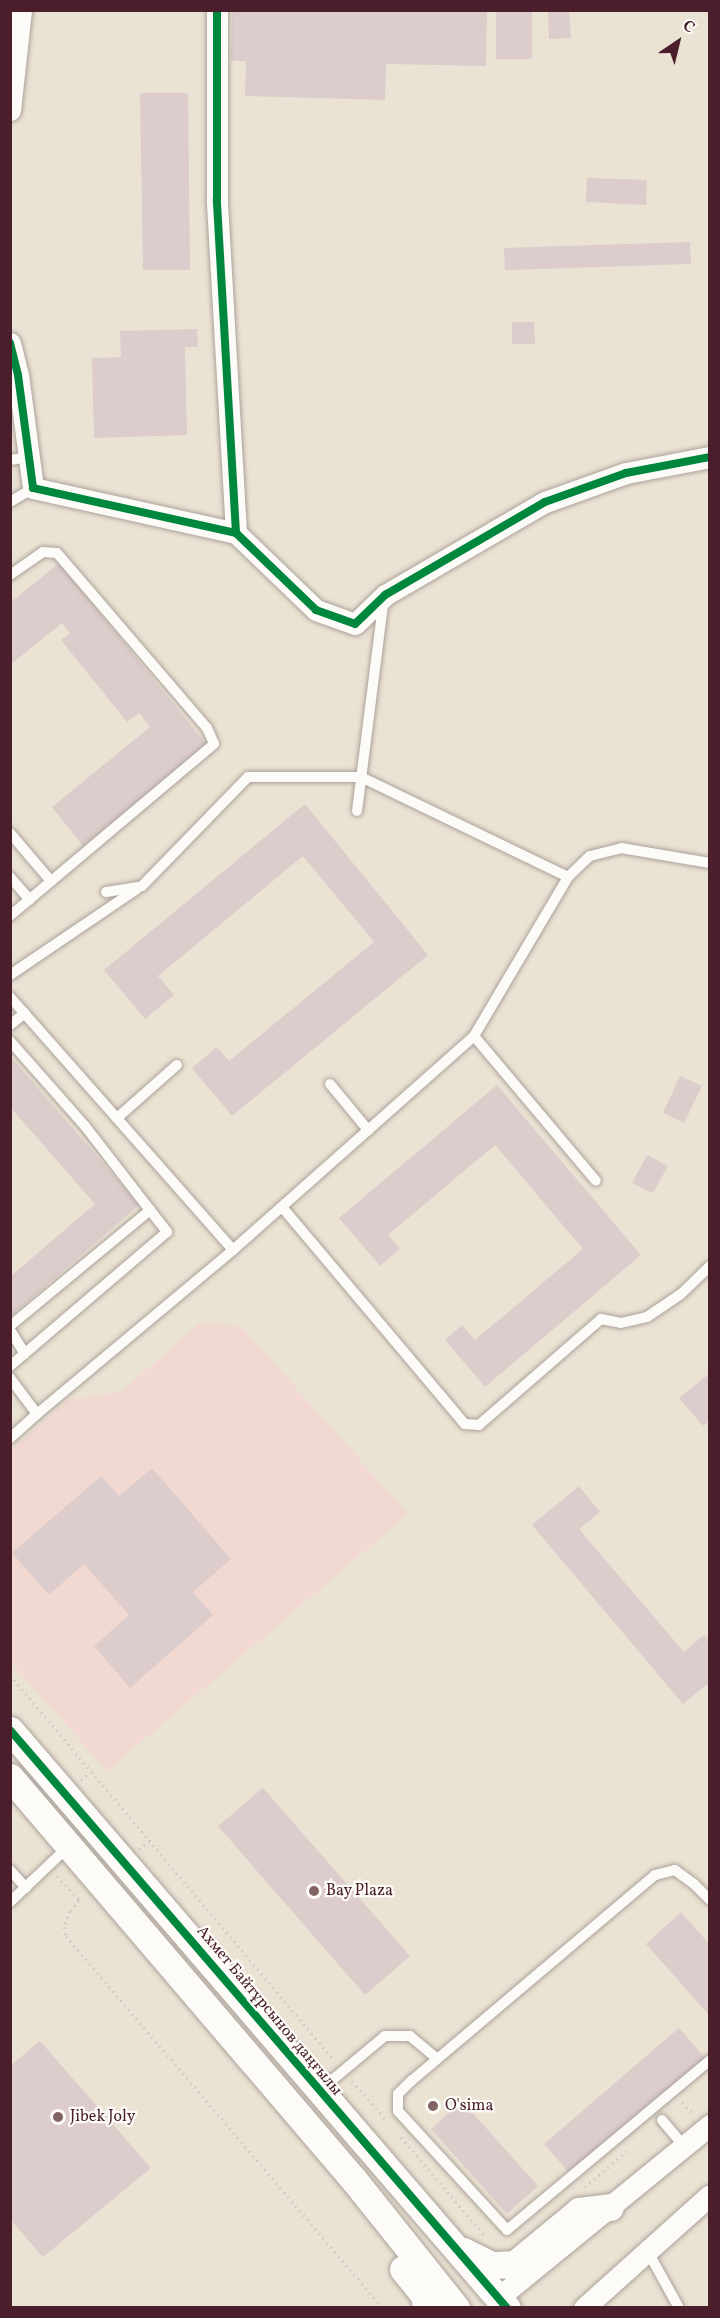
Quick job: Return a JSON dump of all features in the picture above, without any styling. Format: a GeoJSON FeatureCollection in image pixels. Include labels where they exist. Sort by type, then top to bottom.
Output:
{"type":"FeatureCollection","features":[{"type":"Feature","properties":{"kind":"street"},"geometry":{"type":"LineString","coordinates":[[10,110],[21,10]]}},
{"type":"Feature","properties":{"kind":"street"},"geometry":{"type":"LineString","coordinates":[[217,10],[217,200],[236,533]]}},
{"type":"Feature","properties":{"kind":"street"},"geometry":{"type":"LineString","coordinates":[[10,343],[18,375],[17,458],[33,488],[236,533],[315,609],[355,624],[385,595],[545,502],[626,473],[710,457]]}},
{"type":"Feature","properties":{"kind":"street","name":"Ахмет Байтұрсынов даңғылы"},"geometry":{"type":"LineString","coordinates":[[10,1730],[455,2247],[498,2304]]}},
{"type":"Feature","properties":{"kind":"street"},"geometry":{"type":"LineString","coordinates":[[10,1777],[354,2180],[456,2307]]}},
{"type":"Feature","properties":{"kind":"street"},"geometry":{"type":"LineString","coordinates":[[70,1845],[93,1825]]}},
{"type":"Feature","properties":{"kind":"street"},"geometry":{"type":"LineString","coordinates":[[498,2304],[609,2207],[710,2125]]}},
{"type":"Feature","properties":{"kind":"street"},"geometry":{"type":"LineString","coordinates":[[354,2180],[368,2224],[424,2295],[426,2307]]}},
{"type":"Feature","properties":{"kind":"street"},"geometry":{"type":"LineString","coordinates":[[584,2307],[710,2195]]}},
{"type":"Feature","properties":{"kind":"street"},"geometry":{"type":"LineString","coordinates":[[455,2247],[492,2265],[515,2264],[579,2211],[609,2207]]}},
{"type":"Feature","properties":{"kind":"lane"},"geometry":{"type":"LineString","coordinates":[[10,502],[33,488]]}},
{"type":"Feature","properties":{"kind":"lane"},"geometry":{"type":"LineString","coordinates":[[10,575],[43,552],[57,553],[207,728],[214,744],[10,916]]}},
{"type":"Feature","properties":{"kind":"lane"},"geometry":{"type":"LineString","coordinates":[[357,812],[385,595]]}},
{"type":"Feature","properties":{"kind":"lane"},"geometry":{"type":"LineString","coordinates":[[10,975],[142,886],[248,777],[361,777],[567,877]]}},
{"type":"Feature","properties":{"kind":"lane"},"geometry":{"type":"LineString","coordinates":[[10,833],[51,881]]}},
{"type":"Feature","properties":{"kind":"lane"},"geometry":{"type":"LineString","coordinates":[[10,1438],[233,1250],[474,1036],[567,877],[590,856],[621,849],[710,862]]}},
{"type":"Feature","properties":{"kind":"lane"},"geometry":{"type":"LineString","coordinates":[[10,877],[30,900]]}},
{"type":"Feature","properties":{"kind":"lane"},"geometry":{"type":"LineString","coordinates":[[106,892],[142,886]]}},
{"type":"Feature","properties":{"kind":"lane"},"geometry":{"type":"LineString","coordinates":[[10,997],[233,1250]]}},
{"type":"Feature","properties":{"kind":"lane"},"geometry":{"type":"LineString","coordinates":[[10,1025],[25,1013]]}},
{"type":"Feature","properties":{"kind":"lane"},"geometry":{"type":"LineString","coordinates":[[474,1036],[596,1182]]}},
{"type":"Feature","properties":{"kind":"lane"},"geometry":{"type":"LineString","coordinates":[[10,1041],[85,1126],[167,1232],[10,1366]]}},
{"type":"Feature","properties":{"kind":"lane"},"geometry":{"type":"LineString","coordinates":[[117,1118],[177,1065]]}},
{"type":"Feature","properties":{"kind":"lane"},"geometry":{"type":"LineString","coordinates":[[330,1084],[368,1130]]}},
{"type":"Feature","properties":{"kind":"lane"},"geometry":{"type":"LineString","coordinates":[[282,1207],[465,1424],[478,1425],[497,1411],[601,1319],[621,1323],[647,1317],[681,1294],[710,1266]]}},
{"type":"Feature","properties":{"kind":"lane"},"geometry":{"type":"LineString","coordinates":[[25,1354],[10,1328],[150,1210]]}},
{"type":"Feature","properties":{"kind":"lane"},"geometry":{"type":"LineString","coordinates":[[10,1378],[37,1414]]}},
{"type":"Feature","properties":{"kind":"lane"},"geometry":{"type":"LineString","coordinates":[[10,1902],[70,1845]]}},
{"type":"Feature","properties":{"kind":"lane"},"geometry":{"type":"LineString","coordinates":[[10,1870],[26,1888]]}},
{"type":"Feature","properties":{"kind":"lane"},"geometry":{"type":"LineString","coordinates":[[710,1900],[675,1870],[655,1875],[398,2094],[398,2111],[507,2230],[710,2060]]}},
{"type":"Feature","properties":{"kind":"lane"},"geometry":{"type":"LineString","coordinates":[[319,2091],[386,2036],[396,2034],[410,2036],[437,2060]]}},
{"type":"Feature","properties":{"kind":"lane"},"geometry":{"type":"LineString","coordinates":[[662,2120],[684,2146]]}},
{"type":"Feature","properties":{"kind":"lane"},"geometry":{"type":"LineString","coordinates":[[647,2250],[679,2307]]}},
{"type":"Feature","properties":{"kind":"path"},"geometry":{"type":"LineString","coordinates":[[10,1675],[389,2124]]}},
{"type":"Feature","properties":{"kind":"path"},"geometry":{"type":"LineString","coordinates":[[47,1865],[80,1900],[69,1911],[64,1927],[66,1936],[383,2307]]}},
{"type":"Feature","properties":{"kind":"path"},"geometry":{"type":"LineString","coordinates":[[662,2120],[682,2102]]}},
{"type":"Feature","properties":{"kind":"path"},"geometry":{"type":"LineString","coordinates":[[396,2132],[486,2238]]}},
{"type":"Feature","properties":{"kind":"path"},"geometry":{"type":"LineString","coordinates":[[583,2188],[636,2143]]}},
{"type":"Feature","properties":{"kind":"shaded area"},"geometry":{"type":"Polygon","coordinates":[[[200,1323],[241,1326],[408,1514],[107,1771],[11,1662],[10,1451],[68,1400],[121,1392],[200,1323]]]}},
{"type":"Feature","properties":{"kind":"building"},"geometry":{"type":"Polygon","coordinates":[[[232,10],[487,10],[486,66],[386,64],[385,100],[245,96],[246,61],[231,61],[232,10]]]}},
{"type":"Feature","properties":{"kind":"building"},"geometry":{"type":"Polygon","coordinates":[[[496,10],[532,10],[532,59],[496,59],[496,10]]]}},
{"type":"Feature","properties":{"kind":"building"},"geometry":{"type":"Polygon","coordinates":[[[548,10],[569,10],[571,38],[549,39],[548,10]]]}},
{"type":"Feature","properties":{"kind":"building"},"geometry":{"type":"Polygon","coordinates":[[[140,93],[188,93],[190,270],[143,270],[140,93]]]}},
{"type":"Feature","properties":{"kind":"building"},"geometry":{"type":"Polygon","coordinates":[[[587,178],[647,180],[646,205],[586,202],[587,178]]]}},
{"type":"Feature","properties":{"kind":"building"},"geometry":{"type":"Polygon","coordinates":[[[690,242],[691,264],[505,270],[504,248],[690,242]]]}},
{"type":"Feature","properties":{"kind":"building"},"geometry":{"type":"Polygon","coordinates":[[[512,322],[534,322],[535,344],[512,344],[512,322]]]}},
{"type":"Feature","properties":{"kind":"building"},"geometry":{"type":"Polygon","coordinates":[[[197,329],[198,347],[185,347],[187,435],[94,438],[92,358],[121,357],[120,331],[197,329]]]}},
{"type":"Feature","properties":{"kind":"building"},"geometry":{"type":"Polygon","coordinates":[[[59,563],[207,745],[83,846],[52,807],[150,727],[139,713],[127,722],[61,640],[70,633],[62,623],[10,665],[10,603],[59,563]]]}},
{"type":"Feature","properties":{"kind":"building"},"geometry":{"type":"Polygon","coordinates":[[[305,804],[428,955],[232,1116],[192,1068],[217,1047],[229,1061],[374,942],[303,856],[158,976],[174,995],[145,1019],[104,970],[305,804]]]}},
{"type":"Feature","properties":{"kind":"building"},"geometry":{"type":"Polygon","coordinates":[[[10,1056],[139,1205],[12,1315],[10,1277],[95,1204],[10,1107],[10,1056]]]}},
{"type":"Feature","properties":{"kind":"building"},"geometry":{"type":"Polygon","coordinates":[[[680,1076],[702,1086],[684,1123],[663,1113],[680,1076]]]}},
{"type":"Feature","properties":{"kind":"building"},"geometry":{"type":"Polygon","coordinates":[[[497,1085],[641,1255],[485,1387],[445,1340],[462,1325],[475,1340],[583,1249],[495,1145],[388,1235],[400,1249],[380,1266],[339,1218],[497,1085]]]}},
{"type":"Feature","properties":{"kind":"building"},"geometry":{"type":"Polygon","coordinates":[[[647,1155],[668,1166],[653,1193],[632,1183],[647,1155]]]}},
{"type":"Feature","properties":{"kind":"building"},"geometry":{"type":"Polygon","coordinates":[[[710,1373],[710,1420],[703,1426],[679,1398],[710,1373]]]}},
{"type":"Feature","properties":{"kind":"building"},"geometry":{"type":"Polygon","coordinates":[[[152,1468],[231,1559],[193,1592],[213,1615],[130,1688],[94,1646],[129,1615],[84,1564],[49,1595],[12,1553],[101,1476],[119,1496],[152,1468]]]}},
{"type":"Feature","properties":{"kind":"building"},"geometry":{"type":"Polygon","coordinates":[[[579,1486],[600,1512],[579,1529],[684,1652],[704,1635],[710,1641],[710,1682],[683,1704],[532,1525],[579,1486]]]}},
{"type":"Feature","properties":{"kind":"building","name":"Bay Plaza"},"geometry":{"type":"Polygon","coordinates":[[[263,1788],[410,1956],[365,1995],[218,1826],[263,1788]]]}},
{"type":"Feature","properties":{"kind":"building"},"geometry":{"type":"Polygon","coordinates":[[[681,1912],[710,1945],[710,2016],[646,1944],[681,1912]]]}},
{"type":"Feature","properties":{"kind":"building"},"geometry":{"type":"Polygon","coordinates":[[[679,2028],[706,2059],[571,2175],[544,2144],[679,2028]]]}},
{"type":"Feature","properties":{"kind":"building","name":"Jibek Joly"},"geometry":{"type":"Polygon","coordinates":[[[40,2041],[151,2168],[43,2257],[10,2219],[10,2066],[40,2041]]]}},
{"type":"Feature","properties":{"kind":"building"},"geometry":{"type":"Polygon","coordinates":[[[462,2101],[538,2186],[507,2214],[431,2129],[462,2101]]]}},
{"type":"Feature","properties":{"kind":"cycle path"},"geometry":{"type":"LineString","coordinates":[[10,343],[18,375],[33,488],[236,533],[217,200],[217,10]]}},
{"type":"Feature","properties":{"kind":"cycle path"},"geometry":{"type":"LineString","coordinates":[[236,533],[316,610],[355,624],[385,595],[545,502],[626,473],[710,457]]}},
{"type":"Feature","properties":{"kind":"cycle path"},"geometry":{"type":"LineString","coordinates":[[10,1730],[507,2308]]}},
{"type":"Feature","properties":{"kind":"place","name":"Bay Plaza"},"geometry":{"type":"Point","coordinates":[314,1891]}},
{"type":"Feature","properties":{"kind":"place","name":"O'sima"},"geometry":{"type":"Point","coordinates":[433,2106]}},
{"type":"Feature","properties":{"kind":"place","name":"Jibek Joly"},"geometry":{"type":"Point","coordinates":[58,2117]}}]}
